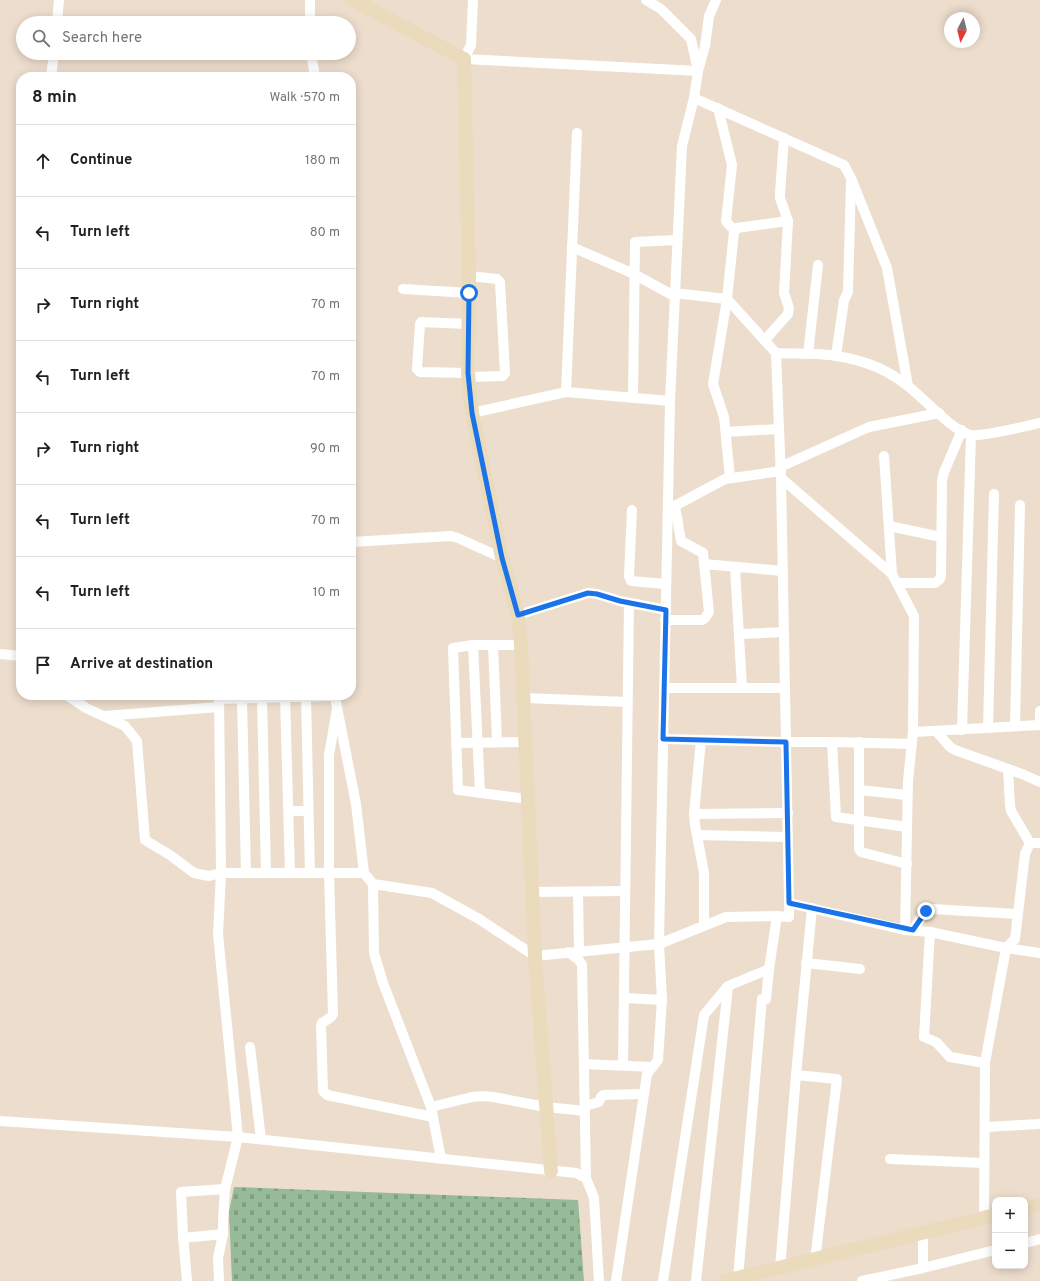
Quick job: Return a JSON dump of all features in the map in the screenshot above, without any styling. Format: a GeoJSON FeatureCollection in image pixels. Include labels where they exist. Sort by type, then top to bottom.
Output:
{"type":"FeatureCollection","features":[{"type":"Feature","properties":{"kind":"street"},"geometry":{"type":"LineString","coordinates":[[58,16],[59,0]]}},
{"type":"Feature","properties":{"kind":"street"},"geometry":{"type":"LineString","coordinates":[[310,0],[310,16]]}},
{"type":"Feature","properties":{"kind":"street"},"geometry":{"type":"LineString","coordinates":[[353,0],[464,59],[698,71]]}},
{"type":"Feature","properties":{"kind":"street"},"geometry":{"type":"LineString","coordinates":[[473,0],[471,45],[464,59],[469,276],[469,375],[472,413],[502,558],[518,615],[524,698],[535,956],[551,1171]]}},
{"type":"Feature","properties":{"kind":"street"},"geometry":{"type":"LineString","coordinates":[[646,0],[661,8],[691,39],[698,71]]}},
{"type":"Feature","properties":{"kind":"street"},"geometry":{"type":"LineString","coordinates":[[616,1281],[647,1074],[658,1060],[662,1000],[659,944],[665,615],[671,508],[670,401],[682,146],[694,98],[698,71],[705,46],[709,16],[716,0]]}},
{"type":"Feature","properties":{"kind":"street"},"geometry":{"type":"LineString","coordinates":[[52,72],[53,60]]}},
{"type":"Feature","properties":{"kind":"street"},"geometry":{"type":"LineString","coordinates":[[312,60],[314,72]]}},
{"type":"Feature","properties":{"kind":"street"},"geometry":{"type":"LineString","coordinates":[[694,98],[842,164],[851,178],[887,268],[908,386]]}},
{"type":"Feature","properties":{"kind":"street"},"geometry":{"type":"LineString","coordinates":[[718,108],[732,165],[726,221],[735,230]]}},
{"type":"Feature","properties":{"kind":"street"},"geometry":{"type":"LineString","coordinates":[[566,392],[577,133]]}},
{"type":"Feature","properties":{"kind":"street"},"geometry":{"type":"LineString","coordinates":[[765,340],[788,314],[789,310],[784,293],[788,221],[780,198],[784,138]]}},
{"type":"Feature","properties":{"kind":"street"},"geometry":{"type":"LineString","coordinates":[[836,356],[844,300],[848,292],[851,178]]}},
{"type":"Feature","properties":{"kind":"street"},"geometry":{"type":"LineString","coordinates":[[735,230],[737,228],[788,221]]}},
{"type":"Feature","properties":{"kind":"street"},"geometry":{"type":"LineString","coordinates":[[730,478],[724,413],[713,384],[727,299],[735,230]]}},
{"type":"Feature","properties":{"kind":"street"},"geometry":{"type":"LineString","coordinates":[[633,398],[635,242],[677,240]]}},
{"type":"Feature","properties":{"kind":"street"},"geometry":{"type":"LineString","coordinates":[[373,884],[432,893],[479,919],[535,956],[659,944],[726,917],[789,917],[781,472],[776,353],[727,299],[674,294],[634,274],[572,247]]}},
{"type":"Feature","properties":{"kind":"street"},"geometry":{"type":"LineString","coordinates":[[808,354],[818,265]]}},
{"type":"Feature","properties":{"kind":"street"},"geometry":{"type":"LineString","coordinates":[[468,324],[421,322],[417,370],[420,372],[469,375],[503,376],[505,373],[499,280],[469,276]]}},
{"type":"Feature","properties":{"kind":"street"},"geometry":{"type":"LineString","coordinates":[[403,290],[469,293]]}},
{"type":"Feature","properties":{"kind":"street"},"geometry":{"type":"LineString","coordinates":[[776,353],[836,356],[884,370],[908,386],[955,428],[967,432],[982,435],[1040,423]]}},
{"type":"Feature","properties":{"kind":"street"},"geometry":{"type":"LineString","coordinates":[[472,413],[566,392],[670,401]]}},
{"type":"Feature","properties":{"kind":"street"},"geometry":{"type":"LineString","coordinates":[[671,508],[720,481],[730,478],[781,472],[869,428],[939,414]]}},
{"type":"Feature","properties":{"kind":"street"},"geometry":{"type":"LineString","coordinates":[[726,432],[779,429]]}},
{"type":"Feature","properties":{"kind":"street"},"geometry":{"type":"LineString","coordinates":[[897,583],[935,583],[940,579],[942,481],[944,472],[967,432]]}},
{"type":"Feature","properties":{"kind":"street"},"geometry":{"type":"LineString","coordinates":[[962,730],[967,432]]}},
{"type":"Feature","properties":{"kind":"street"},"geometry":{"type":"LineString","coordinates":[[884,456],[892,574]]}},
{"type":"Feature","properties":{"kind":"street"},"geometry":{"type":"LineString","coordinates":[[781,472],[892,574],[914,616],[913,732],[908,781],[907,827],[909,930]]}},
{"type":"Feature","properties":{"kind":"street"},"geometry":{"type":"LineString","coordinates":[[988,728],[994,494]]}},
{"type":"Feature","properties":{"kind":"street"},"geometry":{"type":"LineString","coordinates":[[1015,726],[1020,505]]}},
{"type":"Feature","properties":{"kind":"street"},"geometry":{"type":"LineString","coordinates":[[518,615],[588,593],[629,603],[665,615],[702,620],[705,618],[708,612],[702,552],[683,543],[680,539],[671,508]]}},
{"type":"Feature","properties":{"kind":"street"},"geometry":{"type":"LineString","coordinates":[[632,510],[630,580],[666,584]]}},
{"type":"Feature","properties":{"kind":"street"},"geometry":{"type":"LineString","coordinates":[[889,526],[941,537]]}},
{"type":"Feature","properties":{"kind":"street"},"geometry":{"type":"LineString","coordinates":[[356,542],[451,536],[502,558]]}},
{"type":"Feature","properties":{"kind":"street"},"geometry":{"type":"LineString","coordinates":[[704,564],[783,571]]}},
{"type":"Feature","properties":{"kind":"street"},"geometry":{"type":"LineString","coordinates":[[735,567],[742,688]]}},
{"type":"Feature","properties":{"kind":"street"},"geometry":{"type":"LineString","coordinates":[[623,1065],[629,603]]}},
{"type":"Feature","properties":{"kind":"street"},"geometry":{"type":"LineString","coordinates":[[739,634],[784,632]]}},
{"type":"Feature","properties":{"kind":"street"},"geometry":{"type":"LineString","coordinates":[[521,645],[473,645],[453,648],[458,790],[528,800]]}},
{"type":"Feature","properties":{"kind":"street"},"geometry":{"type":"LineString","coordinates":[[473,645],[480,793]]}},
{"type":"Feature","properties":{"kind":"street"},"geometry":{"type":"LineString","coordinates":[[493,645],[497,742]]}},
{"type":"Feature","properties":{"kind":"street"},"geometry":{"type":"LineString","coordinates":[[0,654],[16,656]]}},
{"type":"Feature","properties":{"kind":"street"},"geometry":{"type":"LineString","coordinates":[[664,688],[785,688]]}},
{"type":"Feature","properties":{"kind":"street"},"geometry":{"type":"LineString","coordinates":[[524,698],[627,702]]}},
{"type":"Feature","properties":{"kind":"street"},"geometry":{"type":"LineString","coordinates":[[74,700],[86,708],[125,726],[137,741],[145,840],[170,855],[194,873],[209,876],[221,873],[364,873]]}},
{"type":"Feature","properties":{"kind":"street"},"geometry":{"type":"LineString","coordinates":[[104,716],[219,700],[221,873],[218,934],[238,1137],[225,1189],[222,1220],[223,1234],[218,1258],[219,1281]]}},
{"type":"Feature","properties":{"kind":"street"},"geometry":{"type":"LineString","coordinates":[[242,700],[246,873]]}},
{"type":"Feature","properties":{"kind":"street"},"geometry":{"type":"LineString","coordinates":[[266,700],[266,873]]}},
{"type":"Feature","properties":{"kind":"street"},"geometry":{"type":"LineString","coordinates":[[286,700],[290,873]]}},
{"type":"Feature","properties":{"kind":"street"},"geometry":{"type":"LineString","coordinates":[[307,700],[310,873]]}},
{"type":"Feature","properties":{"kind":"street"},"geometry":{"type":"LineString","coordinates":[[336,700],[356,804],[364,873],[373,884],[374,953],[382,983],[432,1112],[441,1159]]}},
{"type":"Feature","properties":{"kind":"street"},"geometry":{"type":"LineString","coordinates":[[337,709],[329,756],[329,873],[333,1014],[322,1023],[321,1026],[323,1091],[327,1094],[432,1112],[472,1097],[483,1096],[546,1107],[585,1109],[599,1102],[603,1095],[644,1094]]}},
{"type":"Feature","properties":{"kind":"street"},"geometry":{"type":"LineString","coordinates":[[913,732],[1040,725],[1040,711]]}},
{"type":"Feature","properties":{"kind":"street"},"geometry":{"type":"LineString","coordinates":[[936,731],[955,750],[1040,782]]}},
{"type":"Feature","properties":{"kind":"street"},"geometry":{"type":"LineString","coordinates":[[663,739],[912,744]]}},
{"type":"Feature","properties":{"kind":"street"},"geometry":{"type":"LineString","coordinates":[[701,740],[694,814],[704,873],[704,925]]}},
{"type":"Feature","properties":{"kind":"street"},"geometry":{"type":"LineString","coordinates":[[456,743],[526,742]]}},
{"type":"Feature","properties":{"kind":"street"},"geometry":{"type":"LineString","coordinates":[[832,742],[835,816],[837,818],[907,827]]}},
{"type":"Feature","properties":{"kind":"street"},"geometry":{"type":"LineString","coordinates":[[859,742],[858,848],[860,851],[907,864]]}},
{"type":"Feature","properties":{"kind":"street"},"geometry":{"type":"LineString","coordinates":[[777,916],[766,999],[762,1000],[734,1280],[989,1217],[984,1163],[985,1063],[1006,948],[1014,939],[1025,854],[1035,843],[1011,811],[1008,769]]}},
{"type":"Feature","properties":{"kind":"street"},"geometry":{"type":"LineString","coordinates":[[858,790],[908,795]]}},
{"type":"Feature","properties":{"kind":"street"},"geometry":{"type":"LineString","coordinates":[[289,811],[308,811]]}},
{"type":"Feature","properties":{"kind":"street"},"geometry":{"type":"LineString","coordinates":[[694,814],[788,813]]}},
{"type":"Feature","properties":{"kind":"street"},"geometry":{"type":"LineString","coordinates":[[697,835],[788,837]]}},
{"type":"Feature","properties":{"kind":"street"},"geometry":{"type":"LineString","coordinates":[[532,892],[625,891]]}},
{"type":"Feature","properties":{"kind":"street"},"geometry":{"type":"LineString","coordinates":[[578,892],[579,951]]}},
{"type":"Feature","properties":{"kind":"street"},"geometry":{"type":"LineString","coordinates":[[789,903],[909,930],[930,932],[1006,948],[1040,953]]}},
{"type":"Feature","properties":{"kind":"street"},"geometry":{"type":"LineString","coordinates":[[780,1268],[812,908]]}},
{"type":"Feature","properties":{"kind":"street"},"geometry":{"type":"LineString","coordinates":[[909,930],[924,913],[932,909],[1017,914]]}},
{"type":"Feature","properties":{"kind":"street"},"geometry":{"type":"LineString","coordinates":[[930,932],[924,1037],[936,1042],[950,1057],[985,1063]]}},
{"type":"Feature","properties":{"kind":"street"},"geometry":{"type":"LineString","coordinates":[[568,952],[579,960],[582,965],[586,1178],[594,1198],[599,1281]]}},
{"type":"Feature","properties":{"kind":"street"},"geometry":{"type":"LineString","coordinates":[[806,963],[860,969]]}},
{"type":"Feature","properties":{"kind":"street"},"geometry":{"type":"LineString","coordinates":[[663,1281],[704,1016],[728,986],[769,969]]}},
{"type":"Feature","properties":{"kind":"street"},"geometry":{"type":"LineString","coordinates":[[696,1281],[728,986]]}},
{"type":"Feature","properties":{"kind":"street"},"geometry":{"type":"LineString","coordinates":[[625,998],[662,1000]]}},
{"type":"Feature","properties":{"kind":"street"},"geometry":{"type":"LineString","coordinates":[[250,1047],[261,1139]]}},
{"type":"Feature","properties":{"kind":"street"},"geometry":{"type":"LineString","coordinates":[[584,1064],[652,1067]]}},
{"type":"Feature","properties":{"kind":"street"},"geometry":{"type":"LineString","coordinates":[[796,1075],[837,1079],[815,1260]]}},
{"type":"Feature","properties":{"kind":"street"},"geometry":{"type":"LineString","coordinates":[[0,1120],[261,1139],[576,1173],[586,1178]]}},
{"type":"Feature","properties":{"kind":"street"},"geometry":{"type":"LineString","coordinates":[[985,1127],[1040,1124]]}},
{"type":"Feature","properties":{"kind":"street"},"geometry":{"type":"LineString","coordinates":[[890,1159],[984,1163]]}},
{"type":"Feature","properties":{"kind":"street"},"geometry":{"type":"LineString","coordinates":[[187,1281],[183,1238],[182,1192],[225,1189]]}},
{"type":"Feature","properties":{"kind":"street"},"geometry":{"type":"LineString","coordinates":[[1028,1207],[1040,1204]]}},
{"type":"Feature","properties":{"kind":"street"},"geometry":{"type":"LineString","coordinates":[[923,1233],[923,1268]]}},
{"type":"Feature","properties":{"kind":"street"},"geometry":{"type":"LineString","coordinates":[[183,1238],[223,1234]]}},
{"type":"Feature","properties":{"kind":"street"},"geometry":{"type":"LineString","coordinates":[[1028,1241],[1040,1239]]}},
{"type":"Feature","properties":{"kind":"street"},"geometry":{"type":"LineString","coordinates":[[862,1281],[878,1279],[992,1251]]}},
{"type":"Feature","properties":{"kind":"green space"},"geometry":{"type":"Polygon","coordinates":[[[234,1187],[578,1200],[584,1281],[232,1281],[229,1212],[234,1187]]]}},
{"type":"Feature","properties":{"kind":"route"},"geometry":{"type":"LineString","coordinates":[[469,293],[468,373],[472,413],[502,558],[518,615],[588,593],[666,610],[663,739],[786,742],[789,903],[905,930],[913,930],[926,911]]}}]}
